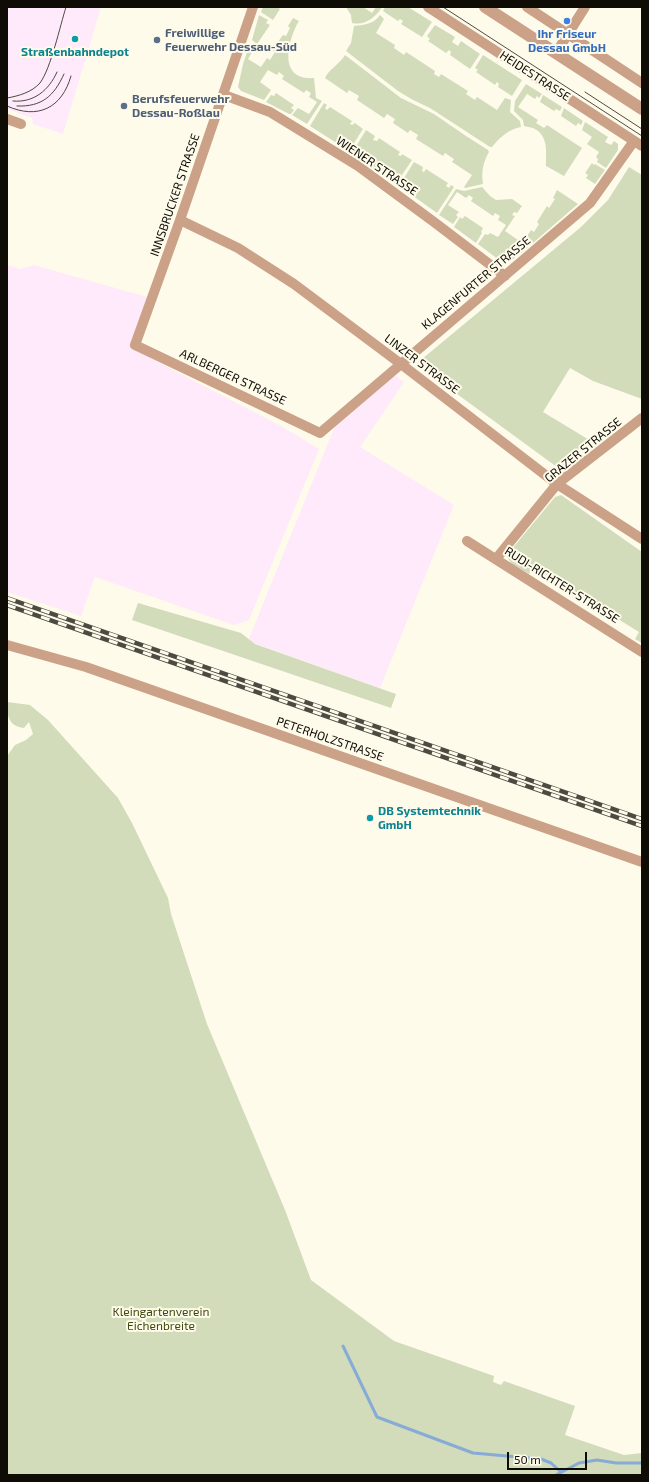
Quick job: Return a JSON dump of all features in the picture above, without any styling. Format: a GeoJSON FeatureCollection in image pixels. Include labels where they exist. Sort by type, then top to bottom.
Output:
{"type":"FeatureCollection","features":[{"type":"Feature","properties":{"kind":"street","name":"INNSBRUCKER STRASSE"},"geometry":{"type":"LineString","coordinates":[[135,345],[224,95],[253,7]]}},
{"type":"Feature","properties":{"kind":"street","name":"HEIDESTRASSE"},"geometry":{"type":"LineString","coordinates":[[428,7],[638,143]]}},
{"type":"Feature","properties":{"kind":"street"},"geometry":{"type":"LineString","coordinates":[[485,7],[642,108]]}},
{"type":"Feature","properties":{"kind":"street"},"geometry":{"type":"LineString","coordinates":[[527,7],[642,83]]}},
{"type":"Feature","properties":{"kind":"street"},"geometry":{"type":"LineString","coordinates":[[556,53],[585,7]]}},
{"type":"Feature","properties":{"kind":"street","name":"WIENER STRASSE"},"geometry":{"type":"LineString","coordinates":[[224,95],[270,112],[358,166],[505,276]]}},
{"type":"Feature","properties":{"kind":"street"},"geometry":{"type":"LineString","coordinates":[[7,119],[21,124]]}},
{"type":"Feature","properties":{"kind":"street","name":"KLAGENFURTER STRASSE"},"geometry":{"type":"LineString","coordinates":[[320,433],[590,203],[638,143]]}},
{"type":"Feature","properties":{"kind":"street","name":"LINZER STRASSE"},"geometry":{"type":"LineString","coordinates":[[180,220],[238,248],[294,284],[558,484],[642,539]]}},
{"type":"Feature","properties":{"kind":"street","name":"ARLBERGER STRASSE"},"geometry":{"type":"LineString","coordinates":[[135,345],[320,433]]}},
{"type":"Feature","properties":{"kind":"street","name":"GRAZER STRASSE"},"geometry":{"type":"LineString","coordinates":[[496,559],[558,484],[642,418]]}},
{"type":"Feature","properties":{"kind":"street","name":"RUDI-RICHTER-STRASSE"},"geometry":{"type":"LineString","coordinates":[[467,541],[642,652]]}},
{"type":"Feature","properties":{"kind":"street","name":"PETERHOLZSTRASSE"},"geometry":{"type":"LineString","coordinates":[[7,645],[86,667],[642,862]]}},
{"type":"Feature","properties":{"kind":"shaded area"},"geometry":{"type":"Polygon","coordinates":[[[7,7],[101,7],[63,134],[33,124],[32,118],[7,109],[7,7]]]}},
{"type":"Feature","properties":{"kind":"shaded area"},"geometry":{"type":"Polygon","coordinates":[[[7,265],[21,269],[34,265],[147,297],[131,348],[281,426],[319,449],[249,620],[234,625],[95,577],[81,616],[7,592],[7,265]]]}},
{"type":"Feature","properties":{"kind":"shaded area"},"geometry":{"type":"Polygon","coordinates":[[[395,375],[404,382],[360,447],[454,505],[380,688],[248,641],[335,426],[395,375]]]}},
{"type":"Feature","properties":{"kind":"green space"},"geometry":{"type":"Polygon","coordinates":[[[263,7],[277,7],[280,9],[273,20],[261,12],[263,7]]]}},
{"type":"Feature","properties":{"kind":"green space"},"geometry":{"type":"Polygon","coordinates":[[[346,7],[363,7],[372,13],[376,7],[382,7],[370,20],[357,24],[352,23],[351,15],[346,7]]]}},
{"type":"Feature","properties":{"kind":"green space"},"geometry":{"type":"Polygon","coordinates":[[[385,7],[408,7],[432,22],[422,37],[401,24],[403,21],[400,19],[398,21],[383,11],[385,7]]]}},
{"type":"Feature","properties":{"kind":"green space"},"geometry":{"type":"Polygon","coordinates":[[[259,15],[268,20],[266,23],[270,25],[257,44],[252,40],[259,15]]]}},
{"type":"Feature","properties":{"kind":"green space"},"geometry":{"type":"Polygon","coordinates":[[[380,15],[384,19],[376,33],[395,45],[394,48],[404,55],[406,52],[435,71],[434,74],[439,77],[441,74],[468,91],[466,94],[475,100],[477,97],[497,110],[505,98],[511,100],[510,112],[520,121],[521,127],[508,132],[492,147],[490,147],[430,108],[398,91],[346,51],[351,43],[354,26],[372,22],[380,15]]]}},
{"type":"Feature","properties":{"kind":"green space"},"geometry":{"type":"Polygon","coordinates":[[[293,18],[299,21],[291,39],[289,49],[288,58],[290,67],[295,73],[303,77],[314,78],[316,98],[322,101],[307,124],[292,115],[298,108],[309,114],[317,102],[309,97],[311,93],[306,90],[304,93],[282,79],[284,76],[279,72],[277,75],[268,70],[260,82],[271,90],[264,100],[241,91],[238,87],[243,64],[250,44],[255,47],[248,59],[261,67],[267,58],[270,60],[275,52],[272,50],[283,35],[286,36],[290,28],[288,26],[293,18]]]}},
{"type":"Feature","properties":{"kind":"green space"},"geometry":{"type":"Polygon","coordinates":[[[435,25],[455,37],[452,42],[458,46],[461,41],[480,54],[470,69],[450,55],[451,52],[449,50],[446,53],[428,41],[430,39],[427,36],[435,25]]]}},
{"type":"Feature","properties":{"kind":"green space"},"geometry":{"type":"Polygon","coordinates":[[[345,55],[401,98],[434,114],[488,150],[489,152],[483,168],[483,184],[465,188],[464,187],[472,175],[452,162],[454,159],[445,153],[443,156],[416,139],[418,135],[410,130],[408,133],[393,123],[395,119],[387,114],[384,118],[357,100],[359,96],[349,90],[347,93],[325,78],[345,55]]]}},
{"type":"Feature","properties":{"kind":"green space"},"geometry":{"type":"Polygon","coordinates":[[[483,55],[522,80],[512,96],[498,87],[499,84],[497,82],[495,85],[476,72],[478,70],[475,68],[483,55]]]}},
{"type":"Feature","properties":{"kind":"green space"},"geometry":{"type":"Polygon","coordinates":[[[526,84],[542,94],[539,98],[537,96],[535,99],[527,94],[518,107],[538,120],[536,123],[544,128],[547,125],[582,148],[564,176],[546,166],[546,145],[542,135],[533,128],[524,126],[523,120],[514,111],[515,101],[526,84]]]}},
{"type":"Feature","properties":{"kind":"green space"},"geometry":{"type":"Polygon","coordinates":[[[276,93],[294,105],[291,108],[294,110],[291,114],[266,102],[271,95],[274,96],[276,93]]]}},
{"type":"Feature","properties":{"kind":"green space"},"geometry":{"type":"Polygon","coordinates":[[[543,95],[562,107],[560,111],[556,109],[554,111],[540,102],[543,95]]]}},
{"type":"Feature","properties":{"kind":"green space"},"geometry":{"type":"Polygon","coordinates":[[[324,103],[327,105],[325,108],[327,110],[330,107],[352,121],[350,124],[352,125],[355,123],[363,129],[349,151],[310,126],[324,103]]]}},
{"type":"Feature","properties":{"kind":"green space"},"geometry":{"type":"Polygon","coordinates":[[[564,108],[583,121],[581,125],[578,123],[576,126],[561,116],[564,108]]]}},
{"type":"Feature","properties":{"kind":"green space"},"geometry":{"type":"Polygon","coordinates":[[[585,122],[608,137],[605,142],[611,145],[614,141],[618,144],[618,150],[606,168],[597,162],[598,159],[596,157],[599,152],[587,144],[592,137],[582,130],[585,122]]]}},
{"type":"Feature","properties":{"kind":"green space"},"geometry":{"type":"Polygon","coordinates":[[[366,130],[375,136],[373,140],[377,141],[379,138],[400,152],[398,155],[401,156],[402,154],[412,160],[396,184],[352,153],[366,130]]]}},
{"type":"Feature","properties":{"kind":"green space"},"geometry":{"type":"Polygon","coordinates":[[[414,162],[423,167],[422,171],[424,172],[426,169],[448,183],[446,186],[449,188],[451,185],[454,187],[437,213],[399,186],[414,162]]]}},
{"type":"Feature","properties":{"kind":"green space"},"geometry":{"type":"Polygon","coordinates":[[[592,163],[605,170],[595,184],[586,178],[588,175],[585,173],[592,163]]]}},
{"type":"Feature","properties":{"kind":"green space"},"geometry":{"type":"Polygon","coordinates":[[[629,167],[642,175],[642,399],[593,381],[570,368],[543,412],[591,441],[561,470],[416,364],[581,227],[608,200],[629,167]]]}},
{"type":"Feature","properties":{"kind":"green space"},"geometry":{"type":"Polygon","coordinates":[[[482,187],[496,200],[512,199],[522,206],[517,213],[514,212],[512,215],[515,216],[505,231],[528,247],[521,253],[517,249],[512,254],[515,258],[507,262],[503,263],[478,244],[485,234],[488,235],[490,233],[498,237],[506,225],[498,220],[500,216],[495,213],[493,216],[471,201],[473,198],[469,195],[466,198],[457,192],[448,205],[459,212],[456,215],[458,217],[453,224],[439,215],[456,189],[464,191],[482,187]]]}},
{"type":"Feature","properties":{"kind":"green space"},"geometry":{"type":"Polygon","coordinates":[[[557,190],[578,204],[533,243],[526,238],[531,230],[534,232],[539,224],[537,222],[547,206],[549,208],[555,199],[553,198],[557,190]]]}},
{"type":"Feature","properties":{"kind":"green space"},"geometry":{"type":"Polygon","coordinates":[[[465,216],[483,228],[482,233],[476,243],[454,227],[460,217],[462,219],[465,216]]]}},
{"type":"Feature","properties":{"kind":"green space"},"geometry":{"type":"Polygon","coordinates":[[[561,495],[642,552],[642,643],[635,639],[639,632],[534,567],[529,574],[512,564],[506,556],[555,497],[561,495]]]}},
{"type":"Feature","properties":{"kind":"green space"},"geometry":{"type":"Polygon","coordinates":[[[138,603],[241,633],[255,644],[396,694],[391,708],[132,620],[138,603]]]}},
{"type":"Feature","properties":{"kind":"green space","name":"Kleingartenverein Eichenbreite"},"geometry":{"type":"Polygon","coordinates":[[[7,702],[30,705],[48,720],[118,798],[132,823],[168,898],[171,914],[207,1024],[285,1210],[311,1280],[394,1341],[494,1376],[493,1382],[501,1385],[504,1381],[575,1406],[565,1435],[624,1455],[642,1453],[642,1475],[7,1475],[7,756],[15,745],[26,740],[33,734],[29,722],[24,728],[15,725],[12,722],[7,711],[7,702]]]}},
{"type":"Feature","properties":{"kind":"waterway"},"geometry":{"type":"LineString","coordinates":[[343,1346],[377,1417],[473,1453],[541,1459],[551,1463],[561,1472]]}},
{"type":"Feature","properties":{"kind":"waterway"},"geometry":{"type":"LineString","coordinates":[[556,1475],[579,1463],[597,1460],[616,1463],[642,1463]]}},
{"type":"Feature","properties":{"kind":"tram line"},"geometry":{"type":"LineString","coordinates":[[7,98],[25,93],[40,83],[48,67],[66,7]]}},
{"type":"Feature","properties":{"kind":"tram line"},"geometry":{"type":"LineString","coordinates":[[443,7],[642,136]]}},
{"type":"Feature","properties":{"kind":"tram line"},"geometry":{"type":"LineString","coordinates":[[13,101],[28,100],[40,94],[50,84],[57,72]]}},
{"type":"Feature","properties":{"kind":"tram line"},"geometry":{"type":"LineString","coordinates":[[17,106],[33,105],[46,99],[56,88],[64,74]]}},
{"type":"Feature","properties":{"kind":"tram line"},"geometry":{"type":"LineString","coordinates":[[7,106],[29,112],[47,108],[62,96],[71,76]]}},
{"type":"Feature","properties":{"kind":"tram line"},"geometry":{"type":"LineString","coordinates":[[585,92],[642,129]]}},
{"type":"Feature","properties":{"kind":"railway"},"geometry":{"type":"LineString","coordinates":[[7,598],[642,819]]}},
{"type":"Feature","properties":{"kind":"railway"},"geometry":{"type":"LineString","coordinates":[[7,605],[642,826]]}},
{"type":"Feature","properties":{"kind":"place","name":"Ihr Friseur Dessau GmbH"},"geometry":{"type":"Point","coordinates":[567,21]}},
{"type":"Feature","properties":{"kind":"place","name":"Straßenbahndepot"},"geometry":{"type":"Point","coordinates":[75,39]}},
{"type":"Feature","properties":{"kind":"place","name":"Freiwillige Feuerwehr Dessau-Süd"},"geometry":{"type":"Point","coordinates":[157,40]}},
{"type":"Feature","properties":{"kind":"place","name":"Berufsfeuerwehr Dessau-Roßlau"},"geometry":{"type":"Point","coordinates":[124,106]}},
{"type":"Feature","properties":{"kind":"place","name":"DB Systemtechnik GmbH"},"geometry":{"type":"Point","coordinates":[370,818]}}]}
